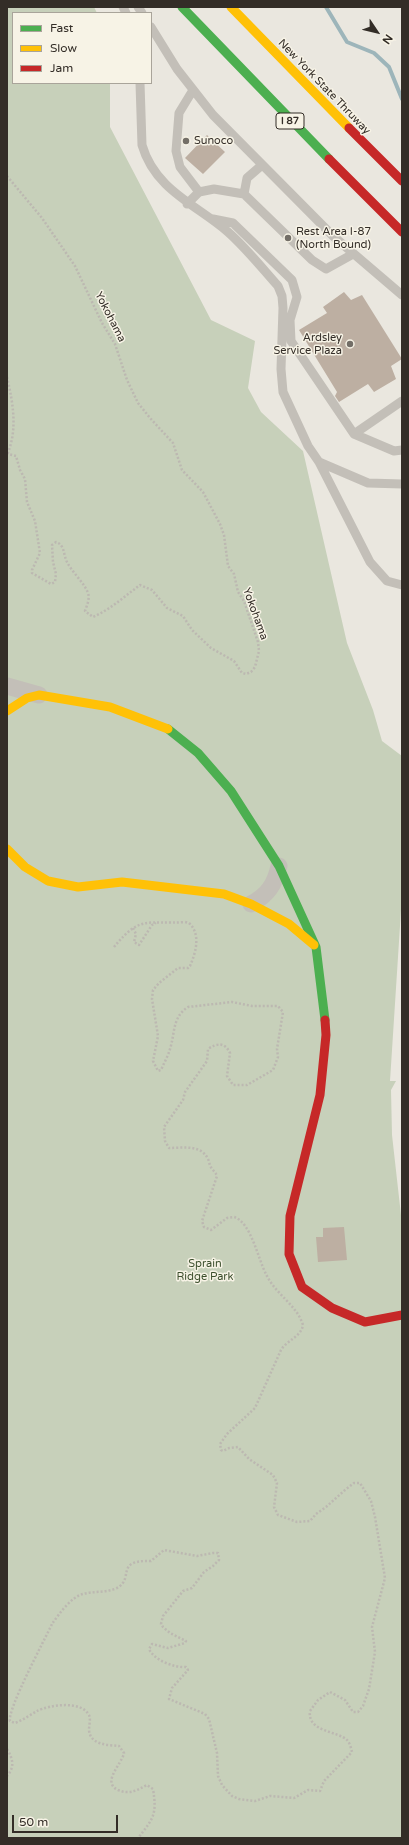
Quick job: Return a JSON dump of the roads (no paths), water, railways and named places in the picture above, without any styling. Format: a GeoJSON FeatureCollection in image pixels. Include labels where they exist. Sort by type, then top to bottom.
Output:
{"type":"FeatureCollection","features":[{"type":"Feature","properties":{"kind":"main road","name":"I 87"},"geometry":{"type":"LineString","coordinates":[[182,7],[291,123],[402,232]]}},
{"type":"Feature","properties":{"kind":"main road","name":"New York State Thruway"},"geometry":{"type":"LineString","coordinates":[[231,7],[314,94],[402,181]]}},
{"type":"Feature","properties":{"kind":"main road"},"geometry":{"type":"LineString","coordinates":[[7,711],[27,698],[39,695],[110,707],[172,731],[198,752],[231,791],[279,866],[295,898],[316,947],[323,994],[326,1035],[320,1095],[290,1216],[289,1254],[302,1287],[332,1308],[365,1322],[402,1315]]}},
{"type":"Feature","properties":{"kind":"main road"},"geometry":{"type":"LineString","coordinates":[[7,849],[25,867],[48,881],[78,886],[122,882],[224,894],[251,904],[289,924],[316,947]]}},
{"type":"Feature","properties":{"kind":"street"},"geometry":{"type":"LineString","coordinates":[[7,686],[39,695]]}},
{"type":"Feature","properties":{"kind":"street"},"geometry":{"type":"LineString","coordinates":[[251,904],[262,898],[273,887],[279,866]]}},
{"type":"Feature","properties":{"kind":"lane"},"geometry":{"type":"LineString","coordinates":[[152,29],[177,69],[213,115],[332,236],[402,295]]}},
{"type":"Feature","properties":{"kind":"lane"},"geometry":{"type":"LineString","coordinates":[[140,84],[142,145],[145,154],[164,182],[187,204],[210,218],[230,234],[278,286],[284,308],[280,369],[283,392],[308,446],[319,462],[370,562],[387,581],[402,585]]}},
{"type":"Feature","properties":{"kind":"lane"},"geometry":{"type":"LineString","coordinates":[[193,90],[179,113],[176,150],[180,166],[199,192]]}},
{"type":"Feature","properties":{"kind":"lane"},"geometry":{"type":"LineString","coordinates":[[244,194],[247,178],[262,165]]}},
{"type":"Feature","properties":{"kind":"lane"},"geometry":{"type":"LineString","coordinates":[[187,204],[199,192],[214,189],[244,194],[312,260],[326,269],[353,254]]}},
{"type":"Feature","properties":{"kind":"lane"},"geometry":{"type":"LineString","coordinates":[[210,218],[233,223],[292,280],[297,297],[290,320],[291,341],[354,434],[394,451],[402,450]]}},
{"type":"Feature","properties":{"kind":"lane"},"geometry":{"type":"LineString","coordinates":[[354,434],[402,401]]}},
{"type":"Feature","properties":{"kind":"lane"},"geometry":{"type":"LineString","coordinates":[[319,462],[368,483],[402,484]]}},
{"type":"Feature","properties":{"kind":"waterway"},"geometry":{"type":"LineString","coordinates":[[326,7],[347,42],[374,53],[389,67],[402,99]]}},
{"type":"Feature","properties":{"kind":"place","name":"Sunoco"},"geometry":{"type":"Point","coordinates":[186,141]}},
{"type":"Feature","properties":{"kind":"place","name":"Rest Area I-87 (North Bound)"},"geometry":{"type":"Point","coordinates":[288,238]}},
{"type":"Feature","properties":{"kind":"place","name":"Ardsley Service Plaza"},"geometry":{"type":"Point","coordinates":[350,344]}},
{"type":"Feature","properties":{"kind":"park label","name":"Sprain Ridge Park"},"geometry":{"type":"Point","coordinates":[205,1270]}}]}
